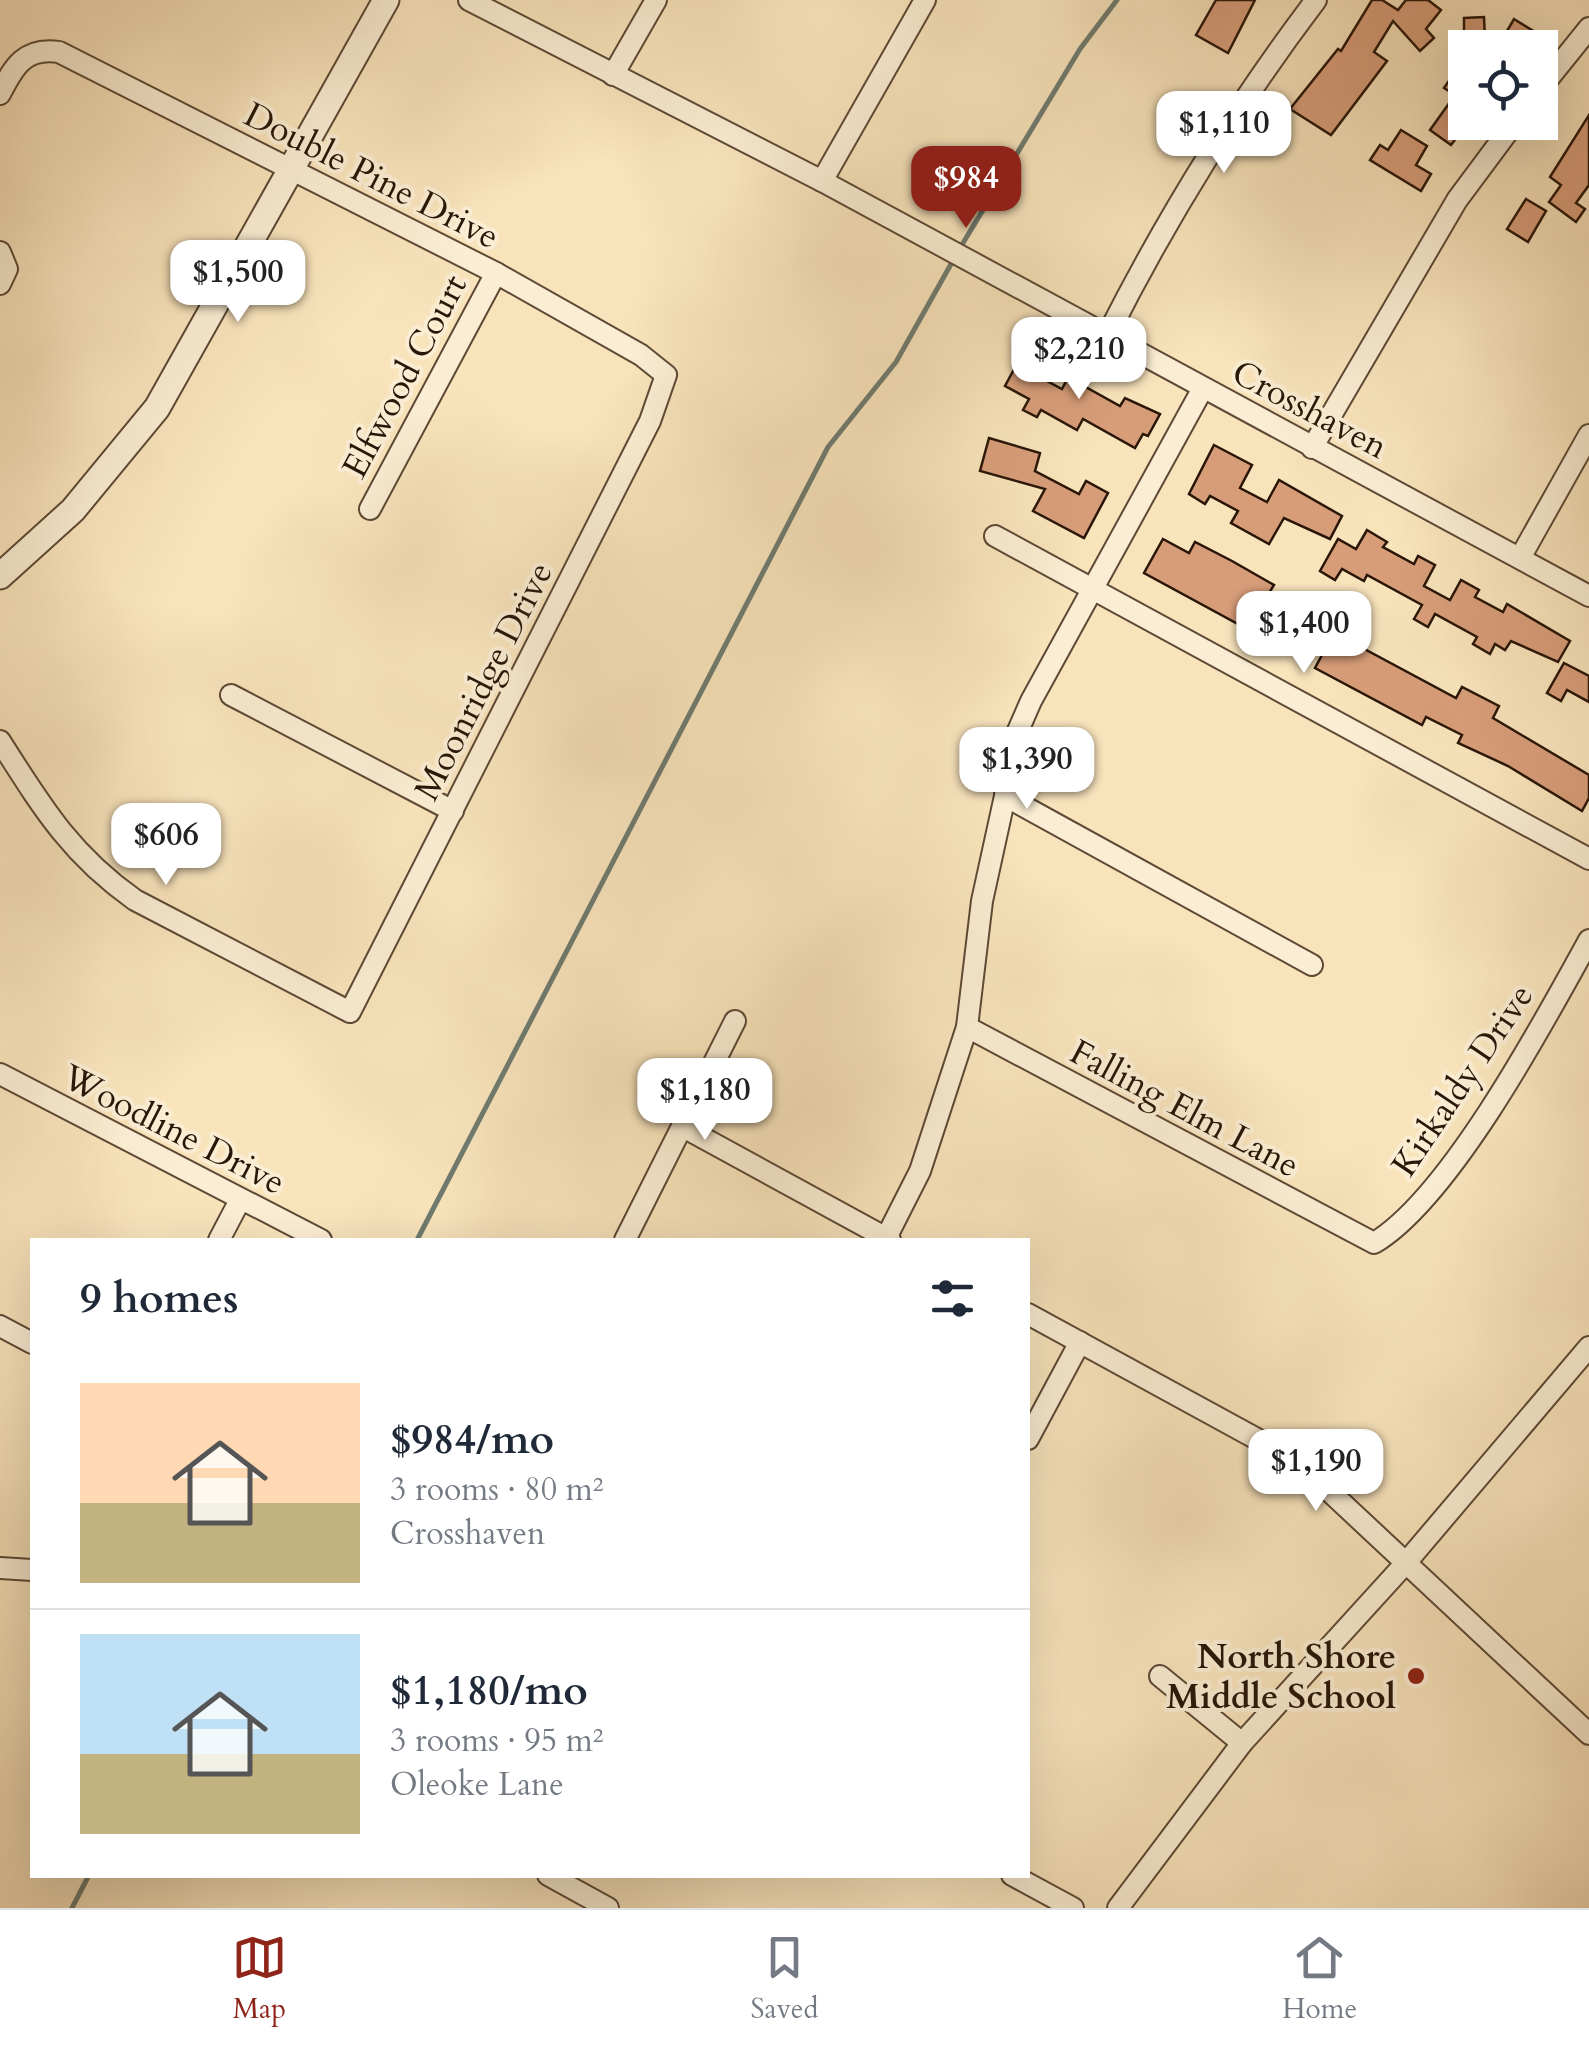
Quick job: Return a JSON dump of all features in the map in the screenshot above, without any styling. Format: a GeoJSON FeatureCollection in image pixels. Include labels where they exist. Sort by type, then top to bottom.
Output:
{"type":"FeatureCollection","features":[{"type":"Feature","properties":{"kind":"street"},"geometry":{"type":"LineString","coordinates":[[0,576],[73,510],[157,408],[192,354],[288,170],[386,0]]}},
{"type":"Feature","properties":{"kind":"street","name":"Crosshaven"},"geometry":{"type":"LineString","coordinates":[[470,0],[612,76],[822,180],[1589,596]]}},
{"type":"Feature","properties":{"kind":"street"},"geometry":{"type":"LineString","coordinates":[[612,76],[656,0]]}},
{"type":"Feature","properties":{"kind":"street"},"geometry":{"type":"LineString","coordinates":[[822,180],[925,0]]}},
{"type":"Feature","properties":{"kind":"street"},"geometry":{"type":"LineString","coordinates":[[1107,336],[1162,227],[1251,86],[1316,0]]}},
{"type":"Feature","properties":{"kind":"street"},"geometry":{"type":"LineString","coordinates":[[1558,67],[1589,28]]}},
{"type":"Feature","properties":{"kind":"street","name":"Double Pine Drive"},"geometry":{"type":"LineString","coordinates":[[0,94],[18,62],[40,49],[59,52],[496,273],[641,355],[666,375]]}},
{"type":"Feature","properties":{"kind":"street"},"geometry":{"type":"LineString","coordinates":[[1312,448],[1457,200],[1502,140]]}},
{"type":"Feature","properties":{"kind":"street"},"geometry":{"type":"LineString","coordinates":[[0,252],[7,269],[0,284]]}},
{"type":"Feature","properties":{"kind":"street","name":"Elfwood Court"},"geometry":{"type":"LineString","coordinates":[[370,509],[496,273]]}},
{"type":"Feature","properties":{"kind":"street","name":"Moonridge Drive"},"geometry":{"type":"LineString","coordinates":[[0,740],[59,834],[102,878],[134,900],[350,1012],[650,421],[666,375]]}},
{"type":"Feature","properties":{"kind":"street"},"geometry":{"type":"LineString","coordinates":[[887,1238],[920,1170],[967,1027],[982,901],[1005,796],[1010,749],[1031,702],[1095,591],[1202,388]]}},
{"type":"Feature","properties":{"kind":"street"},"geometry":{"type":"LineString","coordinates":[[1520,558],[1589,435]]}},
{"type":"Feature","properties":{"kind":"street"},"geometry":{"type":"LineString","coordinates":[[995,536],[1589,859]]}},
{"type":"Feature","properties":{"kind":"street"},"geometry":{"type":"LineString","coordinates":[[232,696],[454,811]]}},
{"type":"Feature","properties":{"kind":"street"},"geometry":{"type":"LineString","coordinates":[[1005,796],[1312,964]]}},
{"type":"Feature","properties":{"kind":"street","name":"Kirkaldy Drive"},"geometry":{"type":"LineString","coordinates":[[1374,1243],[1407,1218],[1472,1134],[1589,940]]}},
{"type":"Feature","properties":{"kind":"street"},"geometry":{"type":"LineString","coordinates":[[626,1238],[685,1128],[735,1021]]}},
{"type":"Feature","properties":{"kind":"street","name":"Falling Elm Lane"},"geometry":{"type":"LineString","coordinates":[[967,1027],[1374,1243]]}},
{"type":"Feature","properties":{"kind":"street","name":"Woodline Drive"},"geometry":{"type":"LineString","coordinates":[[0,1074],[317,1238]]}},
{"type":"Feature","properties":{"kind":"street"},"geometry":{"type":"LineString","coordinates":[[685,1128],[885,1238]]}},
{"type":"Feature","properties":{"kind":"street"},"geometry":{"type":"LineString","coordinates":[[219,1238],[240,1200]]}},
{"type":"Feature","properties":{"kind":"street"},"geometry":{"type":"LineString","coordinates":[[1030,1315],[1277,1450],[1312,1475],[1589,1734]]}},
{"type":"Feature","properties":{"kind":"street"},"geometry":{"type":"LineString","coordinates":[[0,1326],[30,1342]]}},
{"type":"Feature","properties":{"kind":"street"},"geometry":{"type":"LineString","coordinates":[[1030,1435],[1080,1342]]}},
{"type":"Feature","properties":{"kind":"street"},"geometry":{"type":"LineString","coordinates":[[1118,1908],[1242,1743],[1404,1564],[1589,1347]]}},
{"type":"Feature","properties":{"kind":"street"},"geometry":{"type":"LineString","coordinates":[[0,1568],[28,1570]]}},
{"type":"Feature","properties":{"kind":"street"},"geometry":{"type":"LineString","coordinates":[[1160,1676],[1242,1743]]}},
{"type":"Feature","properties":{"kind":"street"},"geometry":{"type":"LineString","coordinates":[[553,1878],[608,1908]]}},
{"type":"Feature","properties":{"kind":"street"},"geometry":{"type":"LineString","coordinates":[[1017,1878],[1072,1908]]}},
{"type":"Feature","properties":{"kind":"building"},"geometry":{"type":"Polygon","coordinates":[[[1216,0],[1255,0],[1228,53],[1196,35],[1216,0]]]}},
{"type":"Feature","properties":{"kind":"building"},"geometry":{"type":"Polygon","coordinates":[[[1372,0],[1382,0],[1398,10],[1406,0],[1428,0],[1441,10],[1426,29],[1434,38],[1420,51],[1393,21],[1374,52],[1387,61],[1331,135],[1290,109],[1338,49],[1341,51],[1372,0]]]}},
{"type":"Feature","properties":{"kind":"building"},"geometry":{"type":"Polygon","coordinates":[[[1484,17],[1485,30],[1464,30],[1464,18],[1484,17]]]}},
{"type":"Feature","properties":{"kind":"building"},"geometry":{"type":"Polygon","coordinates":[[[1514,19],[1532,30],[1508,30],[1514,19]]]}},
{"type":"Feature","properties":{"kind":"building"},"geometry":{"type":"Polygon","coordinates":[[[1448,105],[1448,140],[1455,140],[1451,145],[1430,130],[1448,105]]]}},
{"type":"Feature","properties":{"kind":"building"},"geometry":{"type":"Polygon","coordinates":[[[1589,115],[1589,185],[1576,203],[1585,209],[1576,222],[1549,202],[1561,185],[1550,177],[1589,115]]]}},
{"type":"Feature","properties":{"kind":"building"},"geometry":{"type":"Polygon","coordinates":[[[1401,130],[1427,146],[1416,165],[1431,174],[1421,191],[1370,160],[1380,145],[1388,150],[1401,130]]]}},
{"type":"Feature","properties":{"kind":"building"},"geometry":{"type":"Polygon","coordinates":[[[1526,199],[1546,211],[1528,242],[1507,229],[1526,199]]]}},
{"type":"Feature","properties":{"kind":"building"},"geometry":{"type":"Polygon","coordinates":[[[1027,345],[1045,355],[1034,374],[1062,389],[1073,368],[1089,377],[1084,386],[1120,406],[1125,398],[1160,414],[1148,436],[1143,434],[1135,448],[1083,419],[1077,430],[1041,410],[1037,417],[1023,410],[1029,399],[1005,386],[1027,345]]]}},
{"type":"Feature","properties":{"kind":"building"},"geometry":{"type":"Polygon","coordinates":[[[989,438],[1040,453],[1035,471],[1079,494],[1086,481],[1108,493],[1084,538],[1033,511],[1045,489],[980,471],[989,438]]]}},
{"type":"Feature","properties":{"kind":"building"},"geometry":{"type":"Polygon","coordinates":[[[1214,445],[1252,465],[1240,488],[1267,502],[1279,480],[1342,516],[1330,539],[1284,518],[1269,544],[1231,523],[1238,511],[1210,496],[1205,504],[1189,494],[1214,445]]]}},
{"type":"Feature","properties":{"kind":"building"},"geometry":{"type":"Polygon","coordinates":[[[1367,530],[1387,542],[1383,547],[1414,564],[1418,556],[1435,565],[1424,586],[1450,600],[1461,580],[1479,590],[1475,597],[1503,612],[1507,604],[1570,641],[1558,662],[1511,641],[1505,650],[1495,644],[1490,654],[1473,644],[1477,637],[1435,614],[1428,627],[1414,619],[1422,605],[1367,575],[1364,581],[1342,569],[1335,580],[1320,571],[1338,539],[1356,549],[1367,530]]]}},
{"type":"Feature","properties":{"kind":"building"},"geometry":{"type":"Polygon","coordinates":[[[1163,539],[1189,553],[1195,542],[1232,561],[1274,585],[1269,593],[1336,628],[1339,623],[1361,636],[1357,645],[1456,698],[1462,687],[1499,706],[1493,718],[1589,775],[1589,798],[1582,811],[1508,766],[1458,743],[1462,735],[1426,717],[1422,725],[1315,668],[1323,653],[1256,617],[1249,630],[1144,573],[1163,539]]]}},
{"type":"Feature","properties":{"kind":"building"},"geometry":{"type":"Polygon","coordinates":[[[1564,663],[1589,676],[1589,702],[1567,690],[1561,701],[1547,693],[1564,663]]]}},
{"type":"Feature","properties":{"kind":"waterway"},"geometry":{"type":"LineString","coordinates":[[960,248],[1080,49],[1117,0]]}},
{"type":"Feature","properties":{"kind":"waterway"},"geometry":{"type":"LineString","coordinates":[[418,1238],[828,447],[896,362],[955,257]]}},
{"type":"Feature","properties":{"kind":"waterway"},"geometry":{"type":"LineString","coordinates":[[72,1908],[87,1878]]}},
{"type":"Feature","properties":{"kind":"place","name":"North Shore Middle School"},"geometry":{"type":"Point","coordinates":[1416,1676]}}]}
